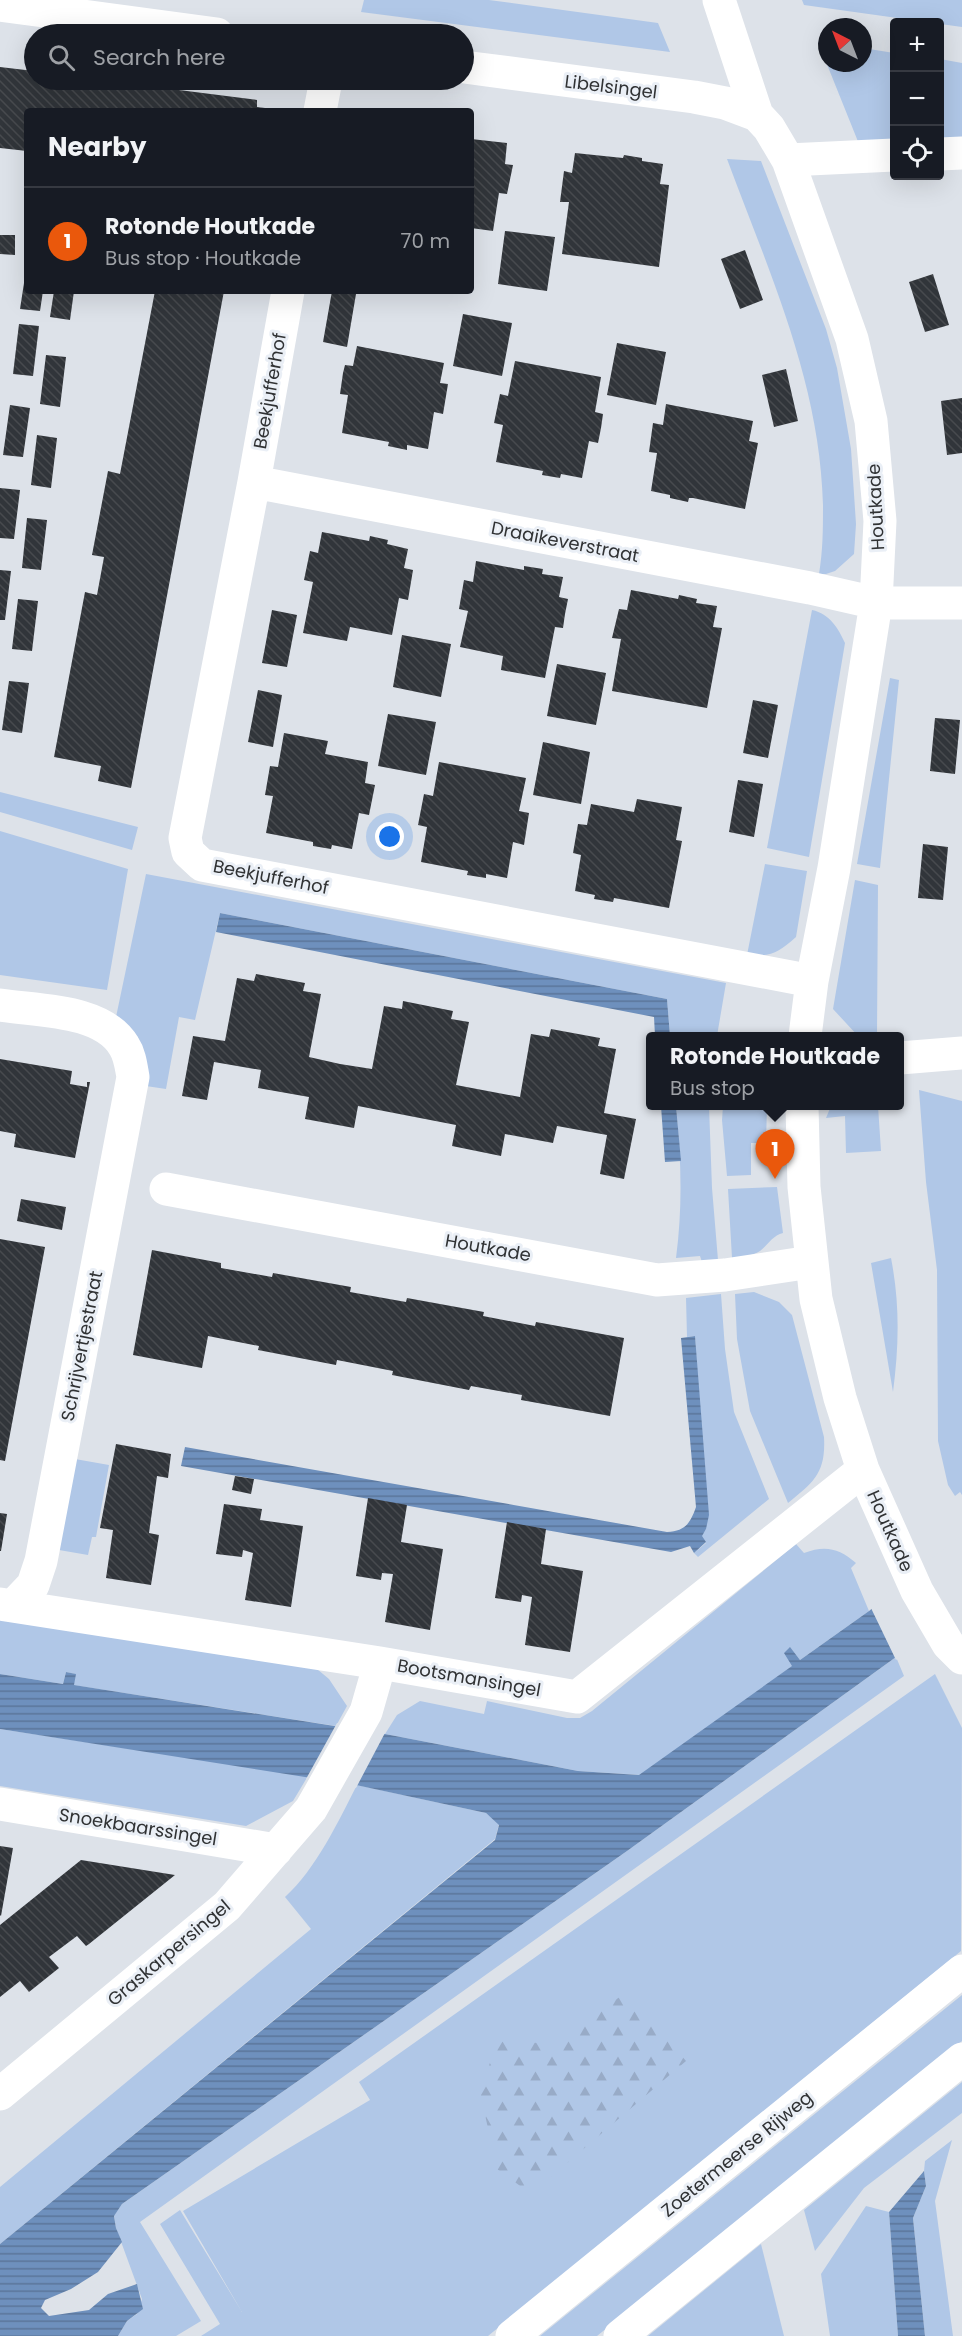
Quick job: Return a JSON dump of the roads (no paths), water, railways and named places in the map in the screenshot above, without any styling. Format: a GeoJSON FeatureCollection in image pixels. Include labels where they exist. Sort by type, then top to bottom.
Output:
{"type":"FeatureCollection","features":[{"type":"Feature","properties":{"kind":"street","name":"Houtkade"},"geometry":{"type":"LineString","coordinates":[[720,0],[757,115],[769,128],[788,160],[852,339],[870,421],[880,521],[876,603],[834,868],[812,981],[806,1032]]}},
{"type":"Feature","properties":{"kind":"street"},"geometry":{"type":"LineString","coordinates":[[0,5],[142,24]]}},
{"type":"Feature","properties":{"kind":"street","name":"Libelsingel"},"geometry":{"type":"LineString","coordinates":[[474,69],[693,97],[725,103],[757,115]]}},
{"type":"Feature","properties":{"kind":"street"},"geometry":{"type":"LineString","coordinates":[[321,108],[324,90]]}},
{"type":"Feature","properties":{"kind":"street"},"geometry":{"type":"LineString","coordinates":[[944,154],[962,153]]}},
{"type":"Feature","properties":{"kind":"street"},"geometry":{"type":"LineString","coordinates":[[788,160],[890,155]]}},
{"type":"Feature","properties":{"kind":"street","name":"Beekjufferhof"},"geometry":{"type":"LineString","coordinates":[[287,294],[254,482],[185,838],[188,852],[202,865],[812,981]]}},
{"type":"Feature","properties":{"kind":"street","name":"Draaikeverstraat"},"geometry":{"type":"LineString","coordinates":[[254,482],[876,603],[962,603]]}},
{"type":"Feature","properties":{"kind":"street","name":"Schrijvertjestraat"},"geometry":{"type":"LineString","coordinates":[[0,1005],[81,1017],[99,1023],[123,1045],[130,1060],[133,1077],[41,1561],[33,1585],[6,1605]]}},
{"type":"Feature","properties":{"kind":"street"},"geometry":{"type":"LineString","coordinates":[[904,1058],[954,1057]]}},
{"type":"Feature","properties":{"kind":"street","name":"Houtkade"},"geometry":{"type":"LineString","coordinates":[[802,1110],[804,1187],[811,1262],[816,1299],[840,1398],[863,1470],[918,1591],[957,1658]]}},
{"type":"Feature","properties":{"kind":"street","name":"Houtkade"},"geometry":{"type":"LineString","coordinates":[[166,1189],[657,1280],[725,1275],[811,1262]]}},
{"type":"Feature","properties":{"kind":"street","name":"Bootsmansingel"},"geometry":{"type":"LineString","coordinates":[[6,1605],[380,1663],[577,1697],[863,1470]]}},
{"type":"Feature","properties":{"kind":"street","name":"Graskarpersingel"},"geometry":{"type":"LineString","coordinates":[[0,2094],[227,1906],[310,1809],[366,1712],[380,1663]]}},
{"type":"Feature","properties":{"kind":"street","name":"Snoekbaarssingel"},"geometry":{"type":"LineString","coordinates":[[0,1804],[276,1850]]}},
{"type":"Feature","properties":{"kind":"street","name":"Zoetermeerse Rijweg"},"geometry":{"type":"LineString","coordinates":[[512,2336],[962,1971]]}},
{"type":"Feature","properties":{"kind":"street"},"geometry":{"type":"LineString","coordinates":[[620,2336],[962,2059]]}},
{"type":"Feature","properties":{"kind":"place","name":"Rotonde Houtkade"},"geometry":{"type":"Point","coordinates":[775,1179]}}]}
